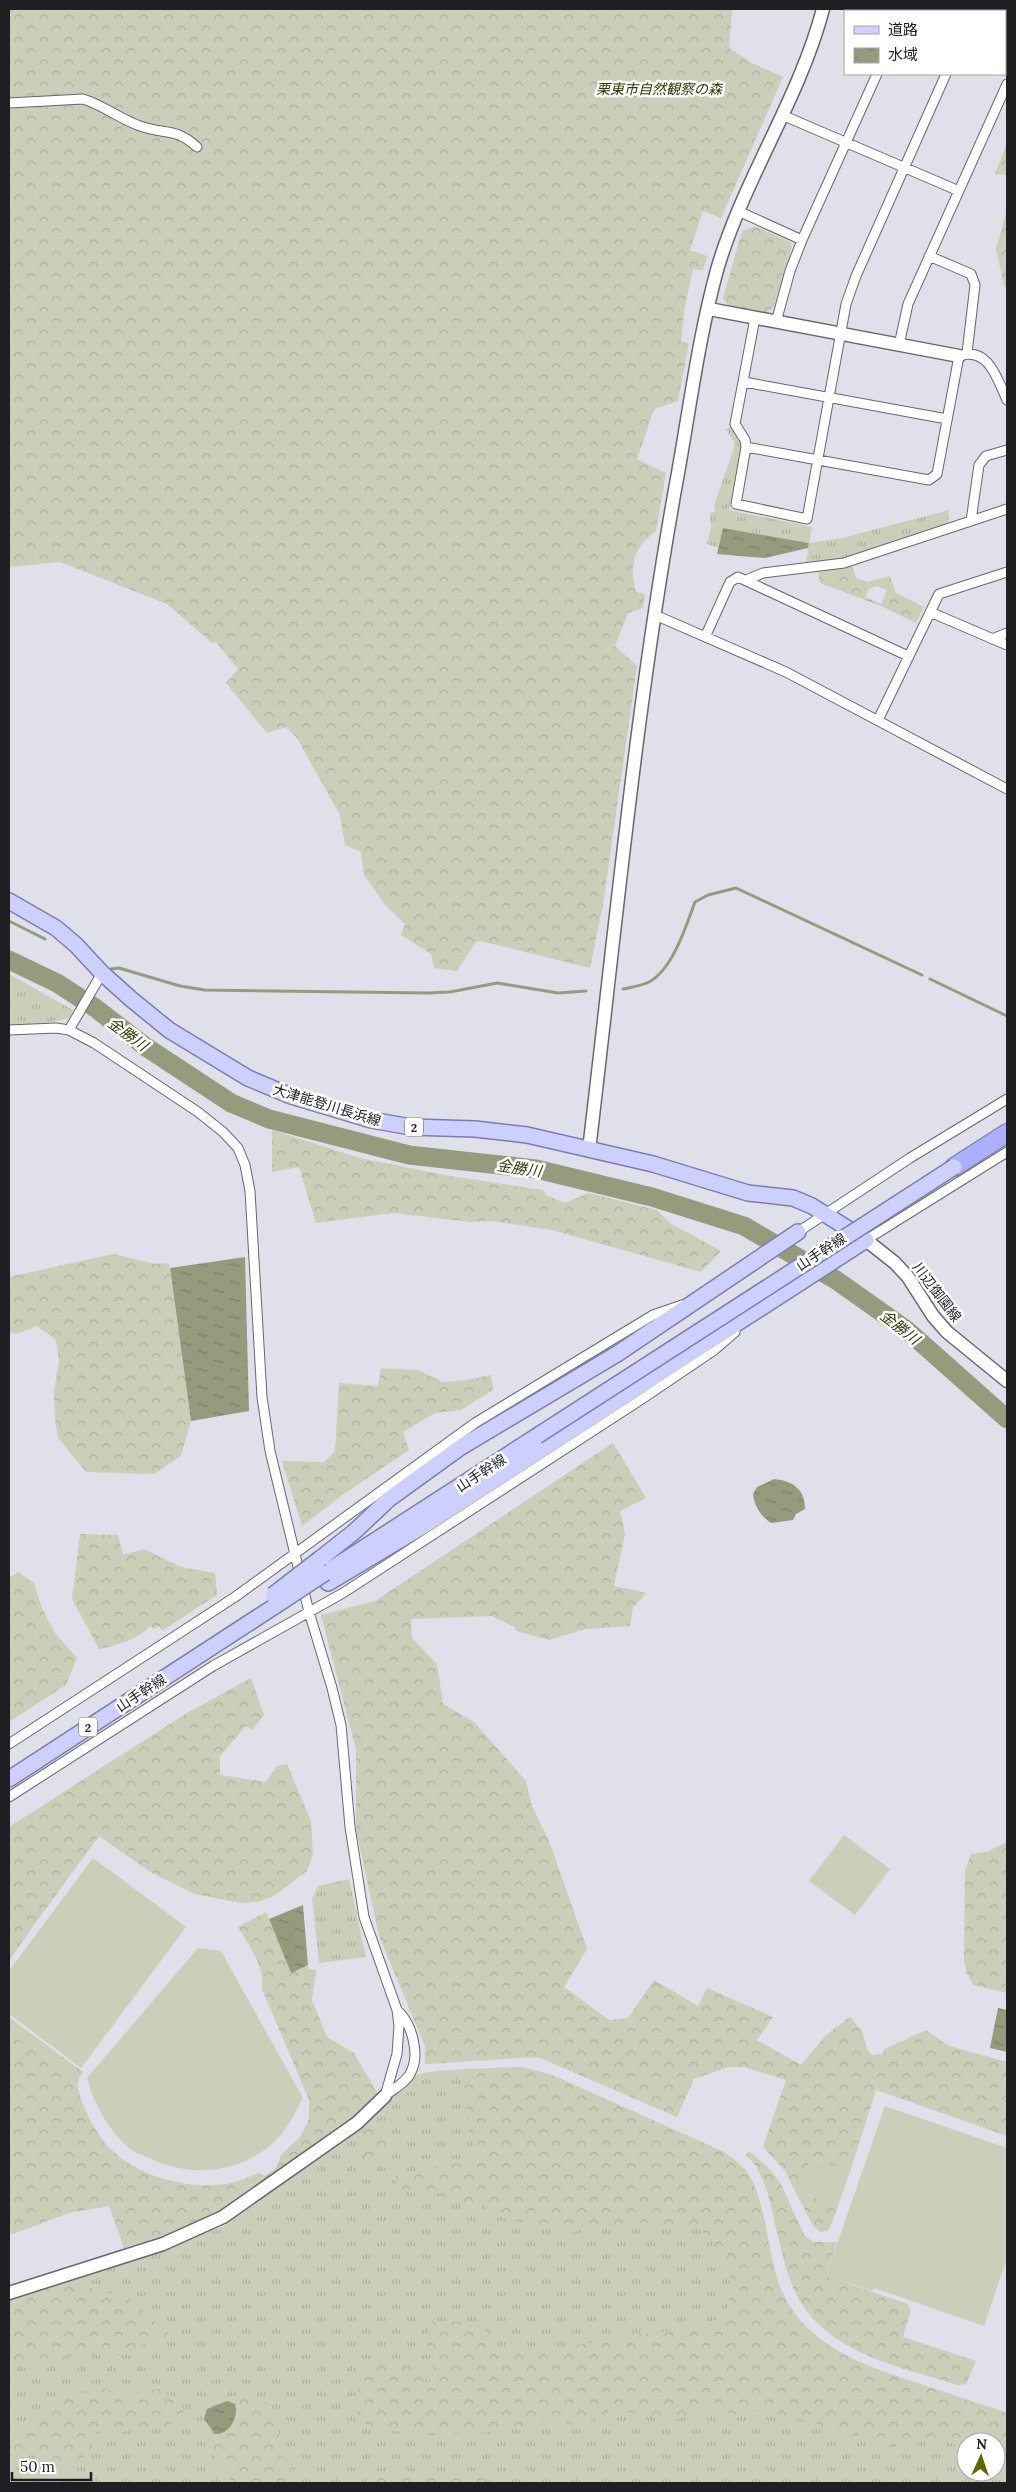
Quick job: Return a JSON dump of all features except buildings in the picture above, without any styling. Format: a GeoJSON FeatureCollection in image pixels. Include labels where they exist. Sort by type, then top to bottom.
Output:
{"type":"FeatureCollection","features":[{"type":"Feature","properties":{"kind":"highway"},"geometry":{"type":"LineString","coordinates":[[954,1167],[1007,1133]]}},
{"type":"Feature","properties":{"kind":"main road","name":"大津能登川長浜線"},"geometry":{"type":"LineString","coordinates":[[9,901],[56,928],[76,944],[100,976],[169,1030],[248,1078],[291,1096],[379,1122],[411,1127],[505,1132],[686,1173],[748,1193],[793,1198],[824,1214],[866,1240]]}},
{"type":"Feature","properties":{"kind":"main road","name":"山手幹線"},"geometry":{"type":"LineString","coordinates":[[9,1779],[275,1604],[327,1578],[537,1436],[954,1167]]}},
{"type":"Feature","properties":{"kind":"main road"},"geometry":{"type":"LineString","coordinates":[[168,1675],[275,1604],[321,1558],[354,1532],[389,1499],[461,1447],[611,1358],[798,1232]]}},
{"type":"Feature","properties":{"kind":"main road"},"geometry":{"type":"LineString","coordinates":[[327,1578],[428,1523],[708,1341],[760,1311],[866,1240]]}},
{"type":"Feature","properties":{"kind":"street"},"geometry":{"type":"LineString","coordinates":[[589,1150],[613,932],[655,615],[670,518],[709,309],[717,273],[738,211],[800,76],[823,9]]}},
{"type":"Feature","properties":{"kind":"street"},"geometry":{"type":"LineString","coordinates":[[776,322],[790,271],[802,240],[877,75]]}},
{"type":"Feature","properties":{"kind":"street"},"geometry":{"type":"LineString","coordinates":[[755,318],[735,424],[745,440],[746,447],[736,504],[807,519],[846,304],[856,276],[946,75]]}},
{"type":"Feature","properties":{"kind":"street"},"geometry":{"type":"LineString","coordinates":[[898,345],[908,304],[1007,84]]}},
{"type":"Feature","properties":{"kind":"street"},"geometry":{"type":"LineString","coordinates":[[9,103],[83,99],[139,126],[174,132],[186,137],[197,147]]}},
{"type":"Feature","properties":{"kind":"street"},"geometry":{"type":"LineString","coordinates":[[782,115],[959,191]]}},
{"type":"Feature","properties":{"kind":"street"},"geometry":{"type":"LineString","coordinates":[[738,211],[802,240]]}},
{"type":"Feature","properties":{"kind":"street"},"geometry":{"type":"LineString","coordinates":[[746,447],[928,480],[937,474],[947,419],[963,354],[975,285],[971,274],[929,256]]}},
{"type":"Feature","properties":{"kind":"street"},"geometry":{"type":"LineString","coordinates":[[709,309],[898,345],[963,354],[977,354],[986,359],[1007,400]]}},
{"type":"Feature","properties":{"kind":"street"},"geometry":{"type":"LineString","coordinates":[[744,382],[947,419]]}},
{"type":"Feature","properties":{"kind":"street"},"geometry":{"type":"LineString","coordinates":[[971,521],[979,465],[986,456],[1007,450]]}},
{"type":"Feature","properties":{"kind":"street"},"geometry":{"type":"LineString","coordinates":[[746,580],[763,573],[844,563],[1007,509]]}},
{"type":"Feature","properties":{"kind":"street"},"geometry":{"type":"LineString","coordinates":[[878,720],[939,594],[1007,572]]}},
{"type":"Feature","properties":{"kind":"street"},"geometry":{"type":"LineString","coordinates":[[706,636],[730,582],[738,578],[746,580],[908,656]]}},
{"type":"Feature","properties":{"kind":"street"},"geometry":{"type":"LineString","coordinates":[[930,612],[1007,646]]}},
{"type":"Feature","properties":{"kind":"street"},"geometry":{"type":"LineString","coordinates":[[655,615],[786,672],[1007,789]]}},
{"type":"Feature","properties":{"kind":"street"},"geometry":{"type":"LineString","coordinates":[[992,639],[1007,634]]}},
{"type":"Feature","properties":{"kind":"street"},"geometry":{"type":"LineString","coordinates":[[69,1030],[100,976]]}},
{"type":"Feature","properties":{"kind":"street"},"geometry":{"type":"LineString","coordinates":[[9,1030],[56,1028],[69,1030],[94,1043],[198,1112],[238,1148],[245,1165],[250,1190],[262,1397],[269,1442],[309,1612],[332,1688],[340,1725],[350,1827],[364,1917],[397,2010],[399,2026],[397,2054],[385,2096]]}},
{"type":"Feature","properties":{"kind":"street"},"geometry":{"type":"LineString","coordinates":[[798,1232],[1007,1099]]}},
{"type":"Feature","properties":{"kind":"street"},"geometry":{"type":"LineString","coordinates":[[866,1240],[1007,1152]]}},
{"type":"Feature","properties":{"kind":"street","name":"川辺御園線"},"geometry":{"type":"LineString","coordinates":[[866,1240],[895,1263],[908,1277],[933,1316],[948,1332],[1007,1381]]}},
{"type":"Feature","properties":{"kind":"street"},"geometry":{"type":"LineString","coordinates":[[9,1744],[235,1597],[296,1554],[415,1464],[475,1423],[653,1315],[698,1299]]}},
{"type":"Feature","properties":{"kind":"street"},"geometry":{"type":"LineString","coordinates":[[9,1797],[198,1676],[343,1593],[648,1395],[713,1351],[760,1311]]}},
{"type":"Feature","properties":{"kind":"street"},"geometry":{"type":"LineString","coordinates":[[9,2293],[163,2244],[223,2218],[357,2123],[411,2074],[415,2051],[412,2037],[402,2015],[397,2010]]}},
{"type":"Feature","properties":{"kind":"green space","name":"栗東市自然観察の森"},"geometry":{"type":"Polygon","coordinates":[[[9,9],[732,9],[729,48],[752,63],[783,77],[721,218],[703,211],[690,250],[707,256],[703,270],[693,269],[685,306],[681,342],[689,343],[678,401],[654,409],[637,459],[666,473],[656,531],[642,544],[633,565],[636,592],[645,594],[643,608],[628,613],[615,646],[637,666],[603,905],[590,968],[480,941],[476,942],[457,971],[434,968],[431,954],[401,935],[405,924],[386,906],[364,875],[361,852],[345,845],[340,815],[297,738],[286,727],[267,733],[226,683],[238,669],[216,642],[212,643],[167,604],[60,562],[9,567],[9,9]]]}},
{"type":"Feature","properties":{"kind":"green space"},"geometry":{"type":"Polygon","coordinates":[[[1007,143],[1007,175],[995,174],[1007,143]]]}},
{"type":"Feature","properties":{"kind":"green space"},"geometry":{"type":"Polygon","coordinates":[[[1007,209],[1007,288],[1004,286],[996,249],[1007,209]]]}},
{"type":"Feature","properties":{"kind":"green space"},"geometry":{"type":"Polygon","coordinates":[[[755,226],[790,242],[792,247],[774,307],[766,313],[728,306],[723,298],[742,231],[755,226]]]}},
{"type":"Feature","properties":{"kind":"green space"},"geometry":{"type":"Polygon","coordinates":[[[731,426],[742,444],[729,510],[812,527],[809,543],[723,528],[719,548],[707,544],[711,527],[710,513],[715,512],[714,505],[734,448],[735,443],[726,430],[731,426]]]}},
{"type":"Feature","properties":{"kind":"green space"},"geometry":{"type":"Polygon","coordinates":[[[949,510],[948,523],[842,558],[806,563],[809,543],[842,538],[949,510]]]}},
{"type":"Feature","properties":{"kind":"green space"},"geometry":{"type":"Polygon","coordinates":[[[852,566],[856,578],[868,582],[890,576],[896,593],[924,607],[916,623],[881,606],[820,583],[818,572],[852,566]],[[877,586],[869,589],[865,597],[881,604],[887,590],[877,586]]]}},
{"type":"Feature","properties":{"kind":"green space"},"geometry":{"type":"Polygon","coordinates":[[[9,974],[73,1010],[69,1018],[35,1026],[9,1025],[9,974]]]}},
{"type":"Feature","properties":{"kind":"green space"},"geometry":{"type":"Polygon","coordinates":[[[272,1130],[360,1158],[450,1176],[543,1190],[546,1195],[565,1203],[588,1193],[657,1210],[670,1223],[721,1251],[701,1272],[552,1230],[492,1221],[471,1222],[393,1213],[316,1223],[299,1167],[272,1172],[272,1130]]]}},
{"type":"Feature","properties":{"kind":"green space"},"geometry":{"type":"Polygon","coordinates":[[[113,1254],[156,1264],[169,1263],[191,1421],[181,1456],[154,1474],[86,1472],[58,1438],[54,1392],[59,1360],[56,1340],[37,1326],[16,1334],[9,1331],[9,1277],[113,1254]]]}},
{"type":"Feature","properties":{"kind":"green space"},"geometry":{"type":"Polygon","coordinates":[[[381,1368],[418,1370],[443,1382],[491,1375],[493,1390],[461,1410],[435,1413],[403,1432],[409,1450],[341,1496],[302,1526],[282,1461],[324,1462],[335,1451],[339,1383],[378,1386],[381,1368]]]}},
{"type":"Feature","properties":{"kind":"green space"},"geometry":{"type":"Polygon","coordinates":[[[613,1443],[646,1498],[620,1511],[625,1534],[614,1586],[647,1593],[633,1607],[630,1626],[586,1629],[549,1640],[516,1631],[515,1627],[491,1616],[411,1619],[412,1638],[437,1664],[443,1704],[474,1722],[526,1781],[532,1806],[549,1841],[587,1949],[564,1987],[609,2020],[628,2018],[654,1980],[698,2006],[707,1988],[773,2017],[757,2040],[801,2065],[826,2035],[850,2017],[862,2031],[867,2049],[872,2055],[882,2054],[885,2049],[926,2030],[949,2046],[1007,2062],[1007,2136],[876,2090],[850,2172],[811,2158],[799,2192],[838,2206],[829,2230],[821,2232],[813,2226],[785,2171],[763,2147],[786,2080],[744,2067],[728,2067],[694,2079],[677,2117],[538,2057],[425,2064],[425,2046],[379,1936],[356,1830],[356,1750],[321,1615],[375,1601],[613,1443]]]}},
{"type":"Feature","properties":{"kind":"green space"},"geometry":{"type":"Polygon","coordinates":[[[80,1534],[118,1535],[123,1555],[144,1549],[181,1567],[215,1573],[217,1595],[162,1631],[159,1626],[154,1629],[150,1626],[140,1635],[119,1644],[99,1649],[72,1599],[80,1534]]]}},
{"type":"Feature","properties":{"kind":"green space"},"geometry":{"type":"Polygon","coordinates":[[[18,1572],[34,1583],[42,1608],[55,1633],[77,1658],[66,1685],[9,1722],[9,1578],[18,1572]]]}},
{"type":"Feature","properties":{"kind":"green space"},"geometry":{"type":"Polygon","coordinates":[[[251,1678],[264,1715],[252,1730],[246,1726],[220,1756],[220,1775],[266,1782],[277,1766],[287,1764],[311,1821],[313,1854],[307,1871],[274,1896],[258,1902],[241,1903],[195,1894],[150,1872],[99,1836],[34,1925],[9,1938],[9,1827],[187,1713],[251,1678]]]}},
{"type":"Feature","properties":{"kind":"green space"},"geometry":{"type":"Polygon","coordinates":[[[844,1835],[890,1869],[855,1915],[809,1881],[844,1835]]]}},
{"type":"Feature","properties":{"kind":"green space"},"geometry":{"type":"Polygon","coordinates":[[[1007,1842],[1007,1993],[973,1985],[967,1974],[964,1960],[965,1871],[971,1854],[986,1852],[1007,1842]]]}},
{"type":"Feature","properties":{"kind":"green space"},"geometry":{"type":"Polygon","coordinates":[[[93,1858],[186,1927],[81,2068],[9,2014],[9,1971],[93,1858]]]}},
{"type":"Feature","properties":{"kind":"green space"},"geometry":{"type":"Polygon","coordinates":[[[349,1879],[366,1957],[319,1963],[312,1899],[318,1886],[349,1879]]]}},
{"type":"Feature","properties":{"kind":"green space"},"geometry":{"type":"Polygon","coordinates":[[[266,1912],[291,1972],[308,1965],[310,1969],[316,1970],[312,2000],[327,2037],[354,2053],[378,2094],[366,2109],[288,2167],[227,2208],[176,2232],[124,2248],[109,2206],[69,2213],[13,2234],[9,2233],[9,2033],[79,2078],[78,2088],[81,2098],[89,2118],[103,2141],[125,2161],[138,2169],[185,2184],[216,2185],[234,2182],[259,2173],[265,2176],[277,2167],[281,2155],[300,2137],[309,2119],[309,2100],[262,1989],[259,1964],[238,1927],[266,1912]]]}},
{"type":"Feature","properties":{"kind":"green space"},"geometry":{"type":"Polygon","coordinates":[[[34,1925],[9,1961],[9,1938],[34,1925]]]}},
{"type":"Feature","properties":{"kind":"green space"},"geometry":{"type":"Polygon","coordinates":[[[198,1948],[221,1951],[303,2098],[286,2128],[266,2149],[234,2165],[200,2170],[182,2169],[165,2165],[136,2153],[129,2148],[114,2133],[103,2116],[87,2078],[198,1948]]]}},
{"type":"Feature","properties":{"kind":"green space"},"geometry":{"type":"Polygon","coordinates":[[[9,2017],[83,2072],[79,2078],[9,2033],[9,2017]]]}},
{"type":"Feature","properties":{"kind":"green space"},"geometry":{"type":"Polygon","coordinates":[[[521,2067],[552,2075],[727,2154],[745,2169],[753,2182],[762,2208],[777,2278],[786,2300],[799,2319],[815,2335],[852,2359],[895,2376],[1007,2413],[1007,2483],[9,2483],[9,2299],[152,2254],[226,2225],[368,2122],[414,2076],[427,2072],[521,2067]]]}},
{"type":"Feature","properties":{"kind":"green space"},"geometry":{"type":"Polygon","coordinates":[[[521,2067],[552,2075],[724,2152],[747,2172],[753,2182],[762,2208],[777,2278],[787,2301],[800,2320],[816,2336],[834,2349],[855,2360],[898,2377],[1007,2413],[1007,2471],[1006,2432],[956,2432],[956,2446],[942,2438],[891,2447],[861,2433],[845,2440],[810,2421],[760,2410],[735,2415],[694,2408],[687,2416],[667,2422],[650,2415],[611,2411],[579,2426],[556,2420],[484,2433],[425,2435],[370,2428],[358,2417],[359,2384],[362,2375],[374,2365],[384,2364],[415,2366],[426,2382],[437,2379],[428,2344],[432,2321],[463,2322],[483,2326],[496,2349],[554,2349],[642,2334],[705,2327],[729,2309],[730,2274],[710,2238],[694,2226],[667,2229],[649,2223],[594,2225],[571,2233],[526,2222],[511,2222],[476,2202],[455,2203],[444,2193],[415,2193],[398,2188],[395,2178],[398,2172],[413,2172],[476,2155],[465,2102],[466,2069],[521,2067]]]}},
{"type":"Feature","properties":{"kind":"green space"},"geometry":{"type":"Polygon","coordinates":[[[885,2106],[1007,2148],[1007,2258],[984,2326],[874,2288],[873,2291],[826,2276],[885,2106]]]}},
{"type":"Feature","properties":{"kind":"green space"},"geometry":{"type":"Polygon","coordinates":[[[378,2119],[385,2122],[385,2130],[394,2139],[385,2162],[378,2159],[366,2160],[360,2150],[364,2131],[378,2119]]]}},
{"type":"Feature","properties":{"kind":"green space"},"geometry":{"type":"Polygon","coordinates":[[[749,2151],[768,2167],[781,2184],[804,2235],[813,2242],[837,2242],[826,2276],[908,2304],[911,2310],[903,2337],[976,2361],[966,2384],[958,2385],[883,2362],[859,2352],[837,2339],[818,2324],[802,2304],[790,2280],[767,2190],[759,2172],[746,2155],[749,2151]]]}},
{"type":"Feature","properties":{"kind":"green space"},"geometry":{"type":"Polygon","coordinates":[[[810,2158],[850,2172],[838,2206],[799,2192],[810,2158]]]}},
{"type":"Feature","properties":{"kind":"green space"},"geometry":{"type":"Polygon","coordinates":[[[81,2277],[90,2287],[99,2292],[123,2293],[171,2335],[167,2339],[151,2341],[122,2355],[88,2355],[18,2362],[9,2360],[9,2299],[81,2277]]]}},
{"type":"Feature","properties":{"kind":"green space"},"geometry":{"type":"Polygon","coordinates":[[[100,2388],[126,2394],[159,2389],[182,2403],[184,2415],[160,2429],[143,2427],[119,2433],[109,2429],[94,2433],[92,2450],[68,2467],[34,2464],[9,2452],[14,2428],[37,2421],[58,2398],[100,2388]]]}},
{"type":"Feature","properties":{"kind":"green space"},"geometry":{"type":"Polygon","coordinates":[[[250,2393],[265,2401],[275,2415],[279,2427],[279,2450],[281,2455],[294,2469],[295,2483],[232,2483],[222,2462],[209,2453],[209,2437],[220,2434],[237,2410],[235,2404],[250,2393]]]}},
{"type":"Feature","properties":{"kind":"green space"},"geometry":{"type":"Polygon","coordinates":[[[388,2471],[477,2474],[484,2479],[485,2483],[366,2483],[369,2473],[388,2471]]]}},
{"type":"Feature","properties":{"kind":"water"},"geometry":{"type":"Polygon","coordinates":[[[723,528],[809,543],[808,548],[765,558],[717,554],[723,528]]]}},
{"type":"Feature","properties":{"kind":"water"},"geometry":{"type":"Polygon","coordinates":[[[245,1257],[249,1411],[191,1421],[170,1268],[245,1257]]]}},
{"type":"Feature","properties":{"kind":"water"},"geometry":{"type":"Polygon","coordinates":[[[774,1479],[792,1484],[797,1487],[803,1496],[805,1509],[796,1514],[793,1520],[771,1523],[756,1507],[753,1494],[757,1487],[774,1479]]]}},
{"type":"Feature","properties":{"kind":"water"},"geometry":{"type":"Polygon","coordinates":[[[303,1905],[308,1965],[291,1973],[269,1919],[303,1905]]]}},
{"type":"Feature","properties":{"kind":"water"},"geometry":{"type":"Polygon","coordinates":[[[998,2008],[1007,2010],[1007,2052],[990,2048],[998,2008]]]}},
{"type":"Feature","properties":{"kind":"water"},"geometry":{"type":"Polygon","coordinates":[[[227,2401],[235,2404],[236,2414],[229,2428],[215,2434],[204,2419],[207,2409],[227,2401]]]}},
{"type":"Feature","properties":{"kind":"waterway"},"geometry":{"type":"LineString","coordinates":[[623,989],[649,982],[665,967],[678,946],[695,902],[708,895],[736,888],[922,975]]}},
{"type":"Feature","properties":{"kind":"waterway"},"geometry":{"type":"LineString","coordinates":[[9,921],[45,939]]}},
{"type":"Feature","properties":{"kind":"waterway","name":"金勝川"},"geometry":{"type":"LineString","coordinates":[[9,960],[57,983],[94,1007],[146,1047],[231,1103],[269,1119],[409,1155],[536,1169],[652,1197],[744,1226],[836,1280],[908,1331],[1007,1419]]}},
{"type":"Feature","properties":{"kind":"waterway"},"geometry":{"type":"LineString","coordinates":[[111,969],[119,968],[180,986],[205,990],[428,993],[450,992],[497,983],[558,993],[586,991]]}},
{"type":"Feature","properties":{"kind":"waterway"},"geometry":{"type":"LineString","coordinates":[[930,979],[1007,1016]]}}]}
